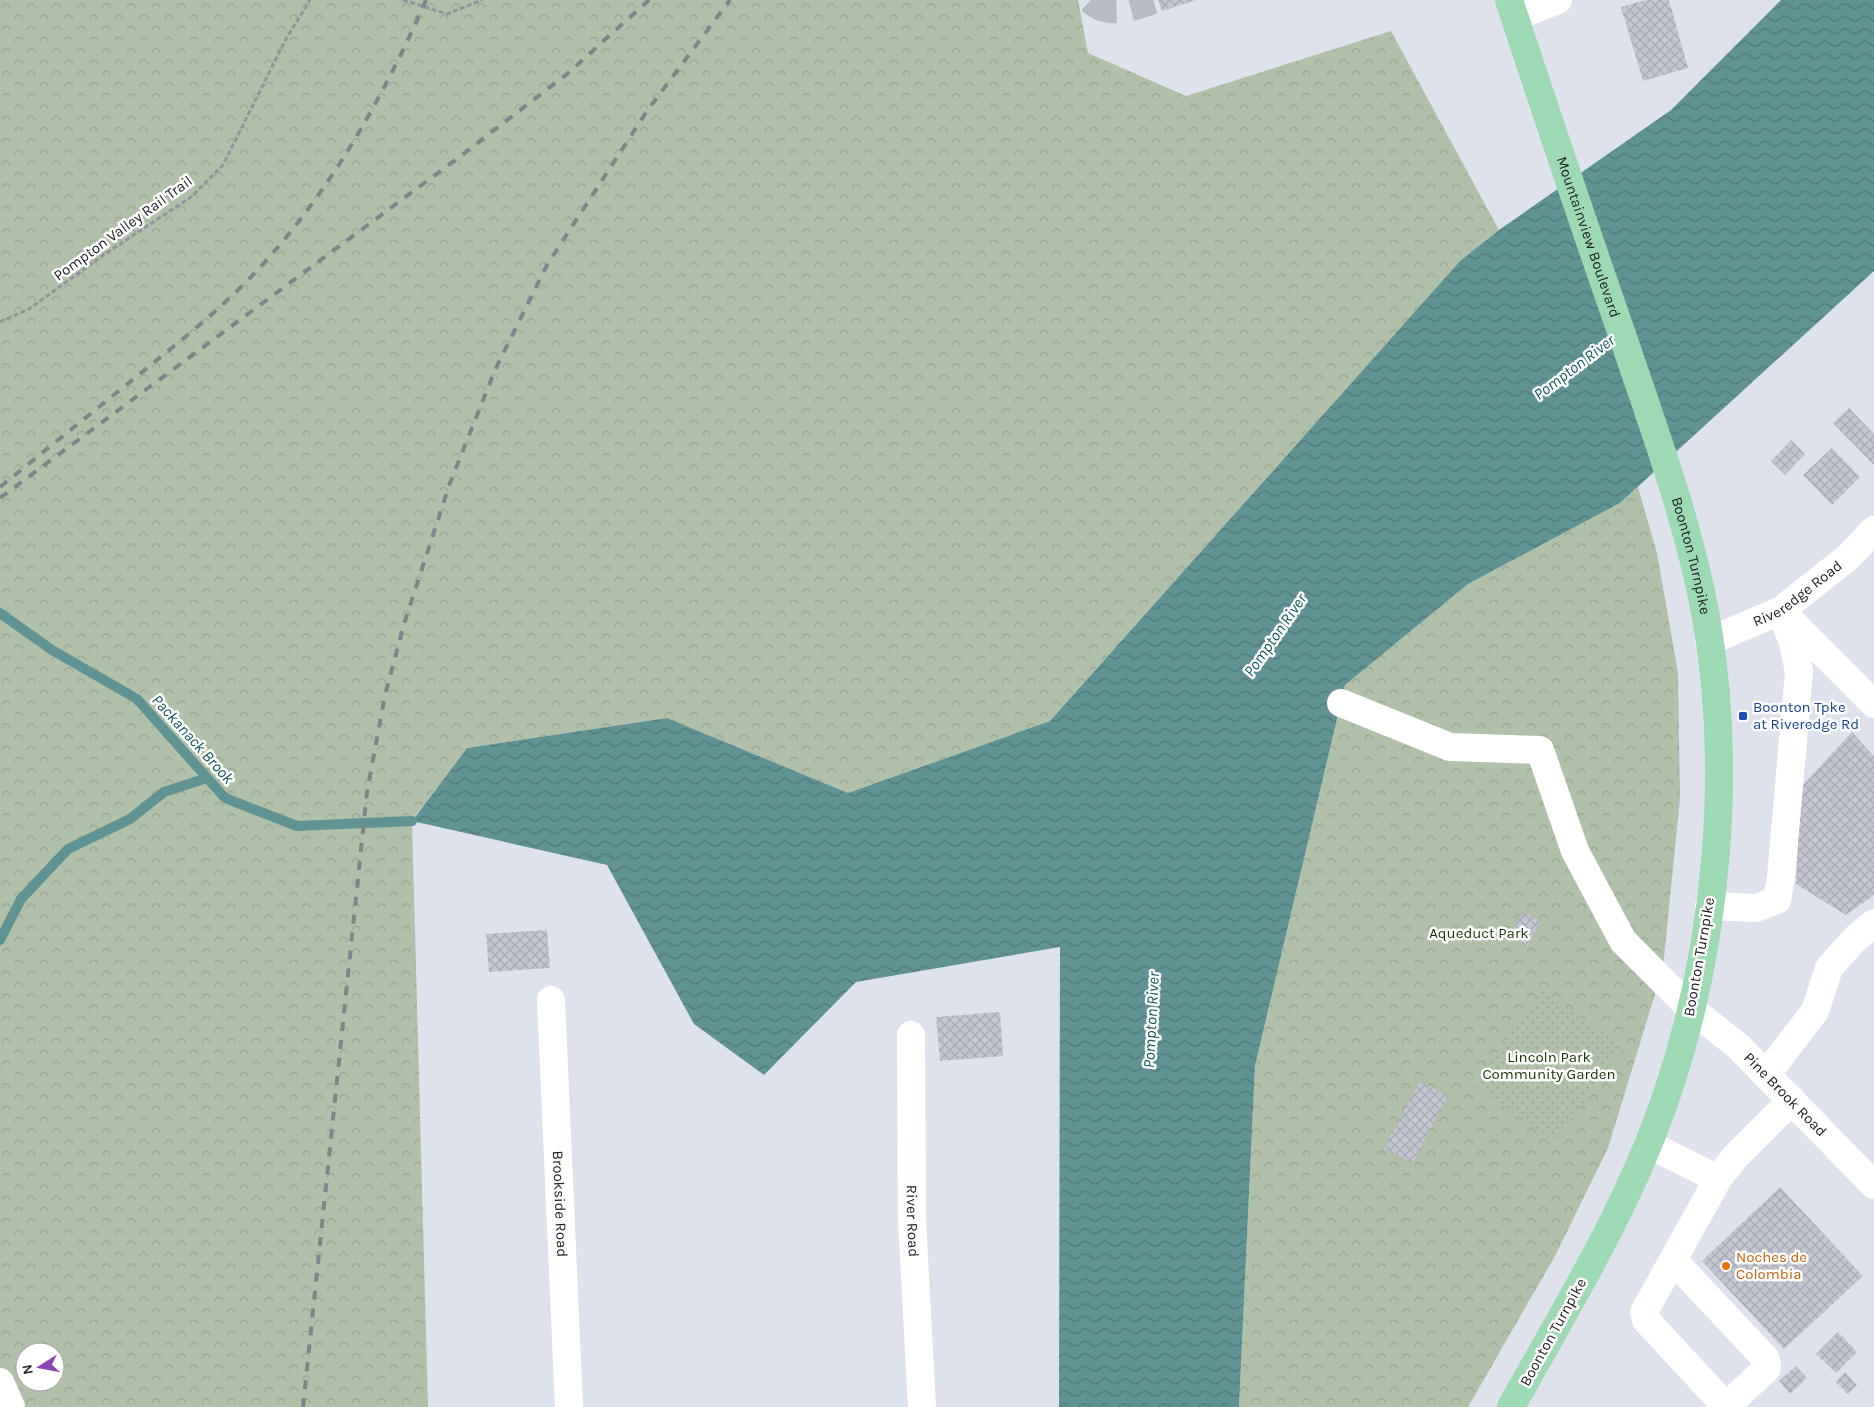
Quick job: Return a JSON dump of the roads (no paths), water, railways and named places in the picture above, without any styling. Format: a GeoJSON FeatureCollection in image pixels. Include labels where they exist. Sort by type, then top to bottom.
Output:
{"type":"FeatureCollection","features":[{"type":"Feature","properties":{"kind":"main road","name":"Mountainview Boulevard"},"geometry":{"type":"LineString","coordinates":[[1512,8],[1669,473]]}},
{"type":"Feature","properties":{"kind":"main road","name":"Boonton Turnpike"},"geometry":{"type":"LineString","coordinates":[[1511,1407],[1591,1262],[1636,1175],[1668,1093],[1691,1009],[1704,945],[1715,858],[1718,771],[1716,705],[1709,641],[1692,554],[1669,473]]}},
{"type":"Feature","properties":{"kind":"street"},"geometry":{"type":"LineString","coordinates":[[1512,8],[1558,0]]}},
{"type":"Feature","properties":{"kind":"street","name":"Riveredge Road"},"geometry":{"type":"LineString","coordinates":[[1709,641],[1780,611],[1846,558],[1874,530]]}},
{"type":"Feature","properties":{"kind":"street"},"geometry":{"type":"LineString","coordinates":[[1780,611],[1874,704]]}},
{"type":"Feature","properties":{"kind":"street"},"geometry":{"type":"LineString","coordinates":[[1709,906],[1756,908],[1777,900],[1781,877],[1799,672],[1794,642],[1780,611]]}},
{"type":"Feature","properties":{"kind":"street","name":"Pine Brook Road"},"geometry":{"type":"LineString","coordinates":[[1341,703],[1450,747],[1540,750],[1575,851],[1623,941],[1691,1009],[1738,1046],[1874,1185]]}},
{"type":"Feature","properties":{"kind":"street"},"geometry":{"type":"LineString","coordinates":[[1766,1075],[1816,1011],[1829,968],[1856,938],[1874,923]]}},
{"type":"Feature","properties":{"kind":"street","name":"Brookside Road"},"geometry":{"type":"LineString","coordinates":[[551,1000],[569,1407]]}},
{"type":"Feature","properties":{"kind":"street","name":"River Road"},"geometry":{"type":"LineString","coordinates":[[911,1035],[912,1220],[922,1407]]}},
{"type":"Feature","properties":{"kind":"street"},"geometry":{"type":"LineString","coordinates":[[1674,1260],[1766,1359],[1767,1368],[1731,1402],[1722,1402],[1646,1320],[1644,1312],[1718,1180],[1734,1158],[1792,1100]]}},
{"type":"Feature","properties":{"kind":"street"},"geometry":{"type":"LineString","coordinates":[[1648,1144],[1718,1180]]}},
{"type":"Feature","properties":{"kind":"street"},"geometry":{"type":"LineString","coordinates":[[0,1382],[11,1407]]}},
{"type":"Feature","properties":{"kind":"water","name":"Pompton River"},"geometry":{"type":"Polygon","coordinates":[[[1781,0],[1874,0],[1874,271],[1620,503],[1468,584],[1345,685],[1255,1066],[1239,1407],[1059,1407],[1060,947],[856,982],[764,1075],[694,1024],[607,865],[412,821],[467,748],[667,718],[848,793],[1050,721],[1460,261],[1499,230],[1671,110],[1781,0]]]}},
{"type":"Feature","properties":{"kind":"waterway","name":"Packanack Brook"},"geometry":{"type":"LineString","coordinates":[[0,613],[52,650],[137,699],[225,798],[297,826],[412,821]]}},
{"type":"Feature","properties":{"kind":"waterway"},"geometry":{"type":"LineString","coordinates":[[0,940],[21,899],[68,849],[130,819],[164,792],[207,778]]}},
{"type":"Feature","properties":{"kind":"tunnel"},"geometry":{"type":"LineString","coordinates":[[1091,0],[1105,8],[1113,9],[1129,8],[1153,0]]}},
{"type":"Feature","properties":{"kind":"railway"},"geometry":{"type":"LineString","coordinates":[[0,487],[205,320],[241,287],[270,256],[323,189],[347,153],[389,77],[426,0]]}},
{"type":"Feature","properties":{"kind":"railway"},"geometry":{"type":"LineString","coordinates":[[0,498],[458,158],[567,74],[649,0]]}},
{"type":"Feature","properties":{"kind":"railway"},"geometry":{"type":"LineString","coordinates":[[303,1407],[367,792],[385,695],[404,624],[450,483],[495,370],[547,265],[647,111],[730,0]]}},
{"type":"Feature","properties":{"kind":"place","name":"Boonton Tpke at Riveredge Rd"},"geometry":{"type":"Point","coordinates":[1743,716]}},
{"type":"Feature","properties":{"kind":"place","name":"Noches de Colombia"},"geometry":{"type":"Point","coordinates":[1726,1266]}},
{"type":"Feature","properties":{"kind":"park label","name":"Aqueduct Park"},"geometry":{"type":"Point","coordinates":[1479,933]}},
{"type":"Feature","properties":{"kind":"park label","name":"Lincoln Park Community Garden"},"geometry":{"type":"Point","coordinates":[1549,1066]}}]}
